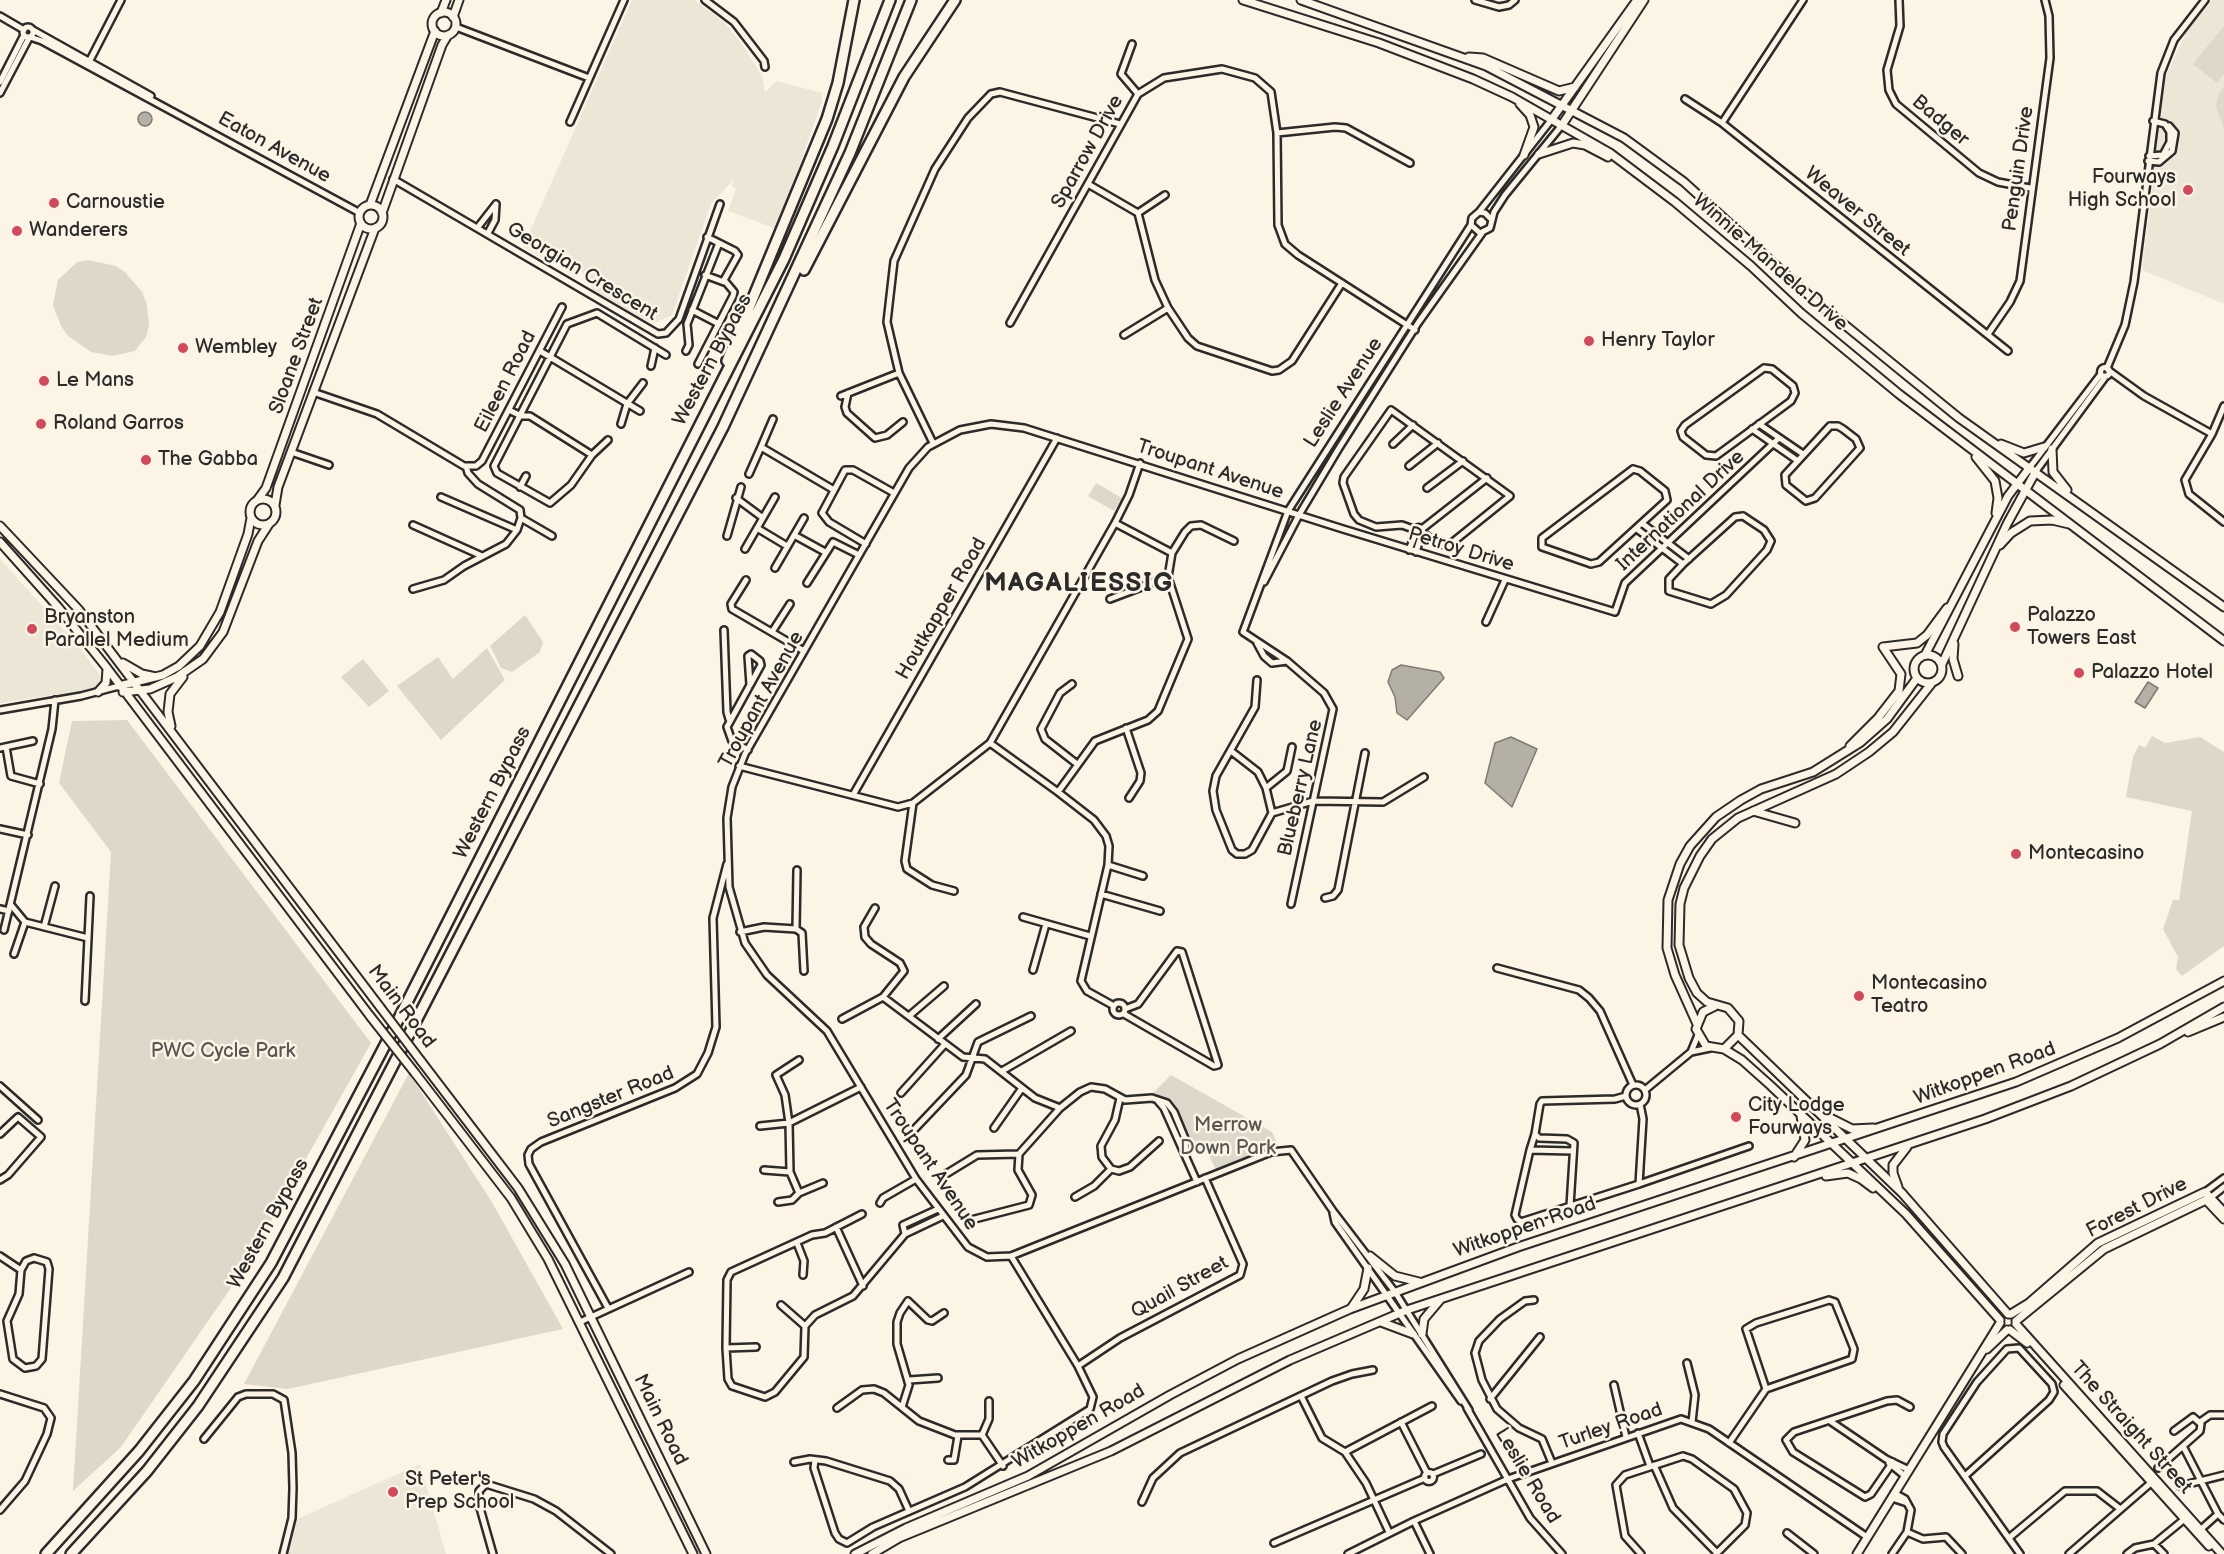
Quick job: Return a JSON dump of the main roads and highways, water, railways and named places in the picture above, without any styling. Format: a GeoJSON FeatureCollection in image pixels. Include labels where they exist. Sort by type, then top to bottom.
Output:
{"type":"FeatureCollection","features":[{"type":"Feature","properties":{"kind":"highway"},"geometry":{"type":"LineString","coordinates":[[705,413],[816,150],[838,83],[854,0]]}},
{"type":"Feature","properties":{"kind":"highway","name":"Western Bypass"},"geometry":{"type":"LineString","coordinates":[[46,1554],[139,1450],[194,1381],[271,1263],[395,1026],[784,259],[890,0]]}},
{"type":"Feature","properties":{"kind":"highway","name":"Western Bypass"},"geometry":{"type":"LineString","coordinates":[[71,1554],[147,1472],[198,1406],[283,1278],[723,427],[850,153],[911,0]]}},
{"type":"Feature","properties":{"kind":"highway"},"geometry":{"type":"LineString","coordinates":[[723,427],[904,77],[955,0]]}},
{"type":"Feature","properties":{"kind":"main road"},"geometry":{"type":"LineString","coordinates":[[446,0],[441,13],[434,19],[435,31],[370,205],[360,213],[361,223],[367,228],[375,228],[382,220],[382,213],[393,179],[448,35],[456,27],[453,17],[459,0]]}},
{"type":"Feature","properties":{"kind":"main road","name":"Winnie Mandela Drive"},"geometry":{"type":"LineString","coordinates":[[1244,0],[1379,43],[1512,97],[1634,170],[1743,259],[1809,320],[1961,442],[2224,640]]}},
{"type":"Feature","properties":{"kind":"main road","name":"Winnie Mandela Drive"},"geometry":{"type":"LineString","coordinates":[[1300,0],[1466,58],[1572,109],[1624,138],[1684,182],[1869,347],[1992,442],[2224,607]]}},
{"type":"Feature","properties":{"kind":"main road"},"geometry":{"type":"LineString","coordinates":[[1552,119],[1579,86],[1637,0]]}},
{"type":"Feature","properties":{"kind":"main road"},"geometry":{"type":"LineString","coordinates":[[1562,125],[1644,0]]}},
{"type":"Feature","properties":{"kind":"main road"},"geometry":{"type":"LineString","coordinates":[[441,13],[453,17]]}},
{"type":"Feature","properties":{"kind":"main road"},"geometry":{"type":"LineString","coordinates":[[435,31],[441,35],[448,35]]}},
{"type":"Feature","properties":{"kind":"main road"},"geometry":{"type":"LineString","coordinates":[[1466,58],[1483,58],[1559,91],[1579,86]]}},
{"type":"Feature","properties":{"kind":"main road"},"geometry":{"type":"LineString","coordinates":[[1512,97],[1533,120],[1533,131],[1524,155]]}},
{"type":"Feature","properties":{"kind":"main road"},"geometry":{"type":"LineString","coordinates":[[1539,154],[1565,144],[1579,144],[1634,170]]}},
{"type":"Feature","properties":{"kind":"main road"},"geometry":{"type":"LineString","coordinates":[[370,205],[377,207],[382,213]]}},
{"type":"Feature","properties":{"kind":"main road","name":"Sloane Street"},"geometry":{"type":"LineString","coordinates":[[258,499],[276,462],[361,223]]}},
{"type":"Feature","properties":{"kind":"main road","name":"Sloane Street"},"geometry":{"type":"LineString","coordinates":[[275,505],[291,452],[375,228]]}},
{"type":"Feature","properties":{"kind":"main road"},"geometry":{"type":"LineString","coordinates":[[288,427],[307,391],[313,392]]}},
{"type":"Feature","properties":{"kind":"main road"},"geometry":{"type":"LineString","coordinates":[[1961,442],[1995,481],[1998,498],[1989,532]]}},
{"type":"Feature","properties":{"kind":"main road"},"geometry":{"type":"LineString","coordinates":[[1992,442],[2024,453],[2044,447]]}},
{"type":"Feature","properties":{"kind":"main road"},"geometry":{"type":"LineString","coordinates":[[2052,449],[2053,472],[2077,501]]}},
{"type":"Feature","properties":{"kind":"main road"},"geometry":{"type":"LineString","coordinates":[[276,462],[285,452],[291,452]]}},
{"type":"Feature","properties":{"kind":"main road"},"geometry":{"type":"LineString","coordinates":[[1931,684],[1917,678],[1915,665],[1925,655],[2017,483],[2033,469]]}},
{"type":"Feature","properties":{"kind":"main road"},"geometry":{"type":"LineString","coordinates":[[1917,678],[1887,719],[1842,754],[1813,772],[1761,789],[1716,817],[1702,830],[1680,864],[1668,900],[1667,948],[1675,975],[1697,1024],[1698,1035],[1706,1046],[1724,1048],[1730,1046],[1738,1035],[1740,1027],[1737,1016],[1728,1008],[1715,1006],[1697,993],[1682,960],[1678,926],[1680,904],[1692,869],[1712,839],[1738,818],[1836,774],[1869,752],[1893,732],[1931,684],[1942,675],[1942,664],[2026,489],[2033,469]]}},
{"type":"Feature","properties":{"kind":"main road"},"geometry":{"type":"LineString","coordinates":[[270,478],[282,477]]}},
{"type":"Feature","properties":{"kind":"main road"},"geometry":{"type":"LineString","coordinates":[[119,689],[158,677],[179,666],[194,654],[214,625],[248,534],[251,507],[258,499],[270,500],[275,505],[275,518],[258,541],[223,632],[204,659],[180,680],[170,694],[168,712],[174,734]]}},
{"type":"Feature","properties":{"kind":"main road"},"geometry":{"type":"LineString","coordinates":[[251,518],[257,524],[269,524]]}},
{"type":"Feature","properties":{"kind":"main road"},"geometry":{"type":"LineString","coordinates":[[1996,549],[2011,533],[2030,521],[2052,520],[2073,525]]}},
{"type":"Feature","properties":{"kind":"main road","name":"Main Road"},"geometry":{"type":"LineString","coordinates":[[0,526],[72,602],[118,660],[518,1188],[543,1225],[591,1317],[706,1554]]}},
{"type":"Feature","properties":{"kind":"main road","name":"Main Road"},"geometry":{"type":"LineString","coordinates":[[0,542],[52,600],[107,668],[119,689],[511,1198],[548,1260],[580,1322],[693,1554]]}},
{"type":"Feature","properties":{"kind":"main road"},"geometry":{"type":"LineString","coordinates":[[1842,754],[1878,718],[1899,691],[1901,674],[1883,647],[1917,643],[1927,635],[1959,593]]}},
{"type":"Feature","properties":{"kind":"main road"},"geometry":{"type":"LineString","coordinates":[[1958,630],[1952,652],[1958,676]]}},
{"type":"Feature","properties":{"kind":"main road"},"geometry":{"type":"LineString","coordinates":[[1925,655],[1937,657],[1942,664]]}},
{"type":"Feature","properties":{"kind":"main road"},"geometry":{"type":"LineString","coordinates":[[119,689],[141,691],[177,677],[204,659]]}},
{"type":"Feature","properties":{"kind":"main road"},"geometry":{"type":"LineString","coordinates":[[118,660],[142,674],[158,677]]}},
{"type":"Feature","properties":{"kind":"main road"},"geometry":{"type":"LineString","coordinates":[[98,692],[106,682],[107,668]]}},
{"type":"Feature","properties":{"kind":"main road"},"geometry":{"type":"LineString","coordinates":[[1753,811],[1796,823]]}},
{"type":"Feature","properties":{"kind":"main road","name":"Witkoppen Road"},"geometry":{"type":"LineString","coordinates":[[855,1554],[906,1528],[1028,1476],[1238,1359],[1350,1309],[1419,1282],[1848,1140],[2062,1064],[2173,1010],[2224,981]]}},
{"type":"Feature","properties":{"kind":"main road"},"geometry":{"type":"LineString","coordinates":[[1697,1024],[1703,1012],[1715,1006]]}},
{"type":"Feature","properties":{"kind":"main road","name":"Witkoppen Road"},"geometry":{"type":"LineString","coordinates":[[872,1554],[899,1538],[1111,1451],[1290,1360],[1407,1310],[1868,1159],[2071,1086],[2160,1044],[2224,1007]]}},
{"type":"Feature","properties":{"kind":"main road"},"geometry":{"type":"LineString","coordinates":[[2160,1044],[2224,1017]]}},
{"type":"Feature","properties":{"kind":"main road"},"geometry":{"type":"LineString","coordinates":[[1738,1035],[1902,1193],[2010,1314]]}},
{"type":"Feature","properties":{"kind":"main road"},"geometry":{"type":"LineString","coordinates":[[1724,1048],[1742,1060],[1906,1214],[2000,1321],[1857,1554]]}},
{"type":"Feature","properties":{"kind":"main road"},"geometry":{"type":"LineString","coordinates":[[1794,1157],[1803,1145],[1806,1135],[1800,1113]]}},
{"type":"Feature","properties":{"kind":"main road"},"geometry":{"type":"LineString","coordinates":[[1820,1113],[1852,1129],[1888,1126]]}},
{"type":"Feature","properties":{"kind":"main road"},"geometry":{"type":"LineString","coordinates":[[1902,1193],[1895,1182],[1893,1166],[1909,1145]]}},
{"type":"Feature","properties":{"kind":"main road"},"geometry":{"type":"LineString","coordinates":[[1778,1188],[1848,1173],[1861,1179],[1906,1214]]}},
{"type":"Feature","properties":{"kind":"main road"},"geometry":{"type":"LineString","coordinates":[[2206,1196],[2224,1212]]}},
{"type":"Feature","properties":{"kind":"main road"},"geometry":{"type":"LineString","coordinates":[[2206,1196],[2224,1219]]}},
{"type":"Feature","properties":{"kind":"main road","name":"Forest Drive"},"geometry":{"type":"LineString","coordinates":[[2000,1321],[2029,1303],[2098,1243],[2206,1196]]}},
{"type":"Feature","properties":{"kind":"main road","name":"Forest Drive"},"geometry":{"type":"LineString","coordinates":[[2009,1330],[2104,1249],[2206,1196]]}},
{"type":"Feature","properties":{"kind":"main road"},"geometry":{"type":"LineString","coordinates":[[1370,1256],[1391,1274],[1419,1282]]}},
{"type":"Feature","properties":{"kind":"main road"},"geometry":{"type":"LineString","coordinates":[[1350,1309],[1364,1289],[1368,1268]]}},
{"type":"Feature","properties":{"kind":"main road"},"geometry":{"type":"LineString","coordinates":[[1422,1334],[1424,1319],[1442,1298]]}},
{"type":"Feature","properties":{"kind":"main road","name":"The Straight Street"},"geometry":{"type":"LineString","coordinates":[[2010,1314],[2186,1518],[2222,1554]]}},
{"type":"Feature","properties":{"kind":"main road","name":"The Straight Street"},"geometry":{"type":"LineString","coordinates":[[2000,1321],[2027,1344],[2154,1481]]}},
{"type":"Feature","properties":{"kind":"main road"},"geometry":{"type":"LineString","coordinates":[[1381,1322],[1413,1334]]}},
{"type":"Feature","properties":{"kind":"main road"},"geometry":{"type":"LineString","coordinates":[[1971,1367],[2009,1330]]}},
{"type":"Feature","properties":{"kind":"main road","name":"The Straight Street"},"geometry":{"type":"LineString","coordinates":[[2199,1532],[2216,1554]]}},
{"type":"Feature","properties":{"kind":"place","name":"Fourways High School"},"geometry":{"type":"Point","coordinates":[2188,190]}},
{"type":"Feature","properties":{"kind":"place","name":"Carnoustie"},"geometry":{"type":"Point","coordinates":[54,203]}},
{"type":"Feature","properties":{"kind":"place","name":"Wanderers"},"geometry":{"type":"Point","coordinates":[17,231]}},
{"type":"Feature","properties":{"kind":"place","name":"Henry Taylor"},"geometry":{"type":"Point","coordinates":[1589,341]}},
{"type":"Feature","properties":{"kind":"place","name":"Wembley"},"geometry":{"type":"Point","coordinates":[183,348]}},
{"type":"Feature","properties":{"kind":"place","name":"Le Mans"},"geometry":{"type":"Point","coordinates":[44,381]}},
{"type":"Feature","properties":{"kind":"place","name":"Roland Garros"},"geometry":{"type":"Point","coordinates":[41,424]}},
{"type":"Feature","properties":{"kind":"place","name":"The Gabba"},"geometry":{"type":"Point","coordinates":[146,460]}},
{"type":"Feature","properties":{"kind":"place","name":"Palazzo Towers East"},"geometry":{"type":"Point","coordinates":[2015,627]}},
{"type":"Feature","properties":{"kind":"place","name":"Bryanston Parallel Medium"},"geometry":{"type":"Point","coordinates":[32,629]}},
{"type":"Feature","properties":{"kind":"place","name":"Palazzo Hotel"},"geometry":{"type":"Point","coordinates":[2079,673]}},
{"type":"Feature","properties":{"kind":"place","name":"Montecasino"},"geometry":{"type":"Point","coordinates":[2016,854]}},
{"type":"Feature","properties":{"kind":"place","name":"Montecasino Teatro"},"geometry":{"type":"Point","coordinates":[1859,996]}},
{"type":"Feature","properties":{"kind":"place","name":"City Lodge Fourways"},"geometry":{"type":"Point","coordinates":[1736,1117]}},
{"type":"Feature","properties":{"kind":"place","name":"St Peter's Prep School"},"geometry":{"type":"Point","coordinates":[393,1492]}},
{"type":"Feature","properties":{"kind":"district","name":"MAGALIESSIG"},"geometry":{"type":"Point","coordinates":[1079,584]}},
{"type":"Feature","properties":{"kind":"park label","name":"PWC Cycle Park"},"geometry":{"type":"Point","coordinates":[223,1052]}},
{"type":"Feature","properties":{"kind":"park label","name":"Merrow Down Park"},"geometry":{"type":"Point","coordinates":[1228,1138]}}]}
